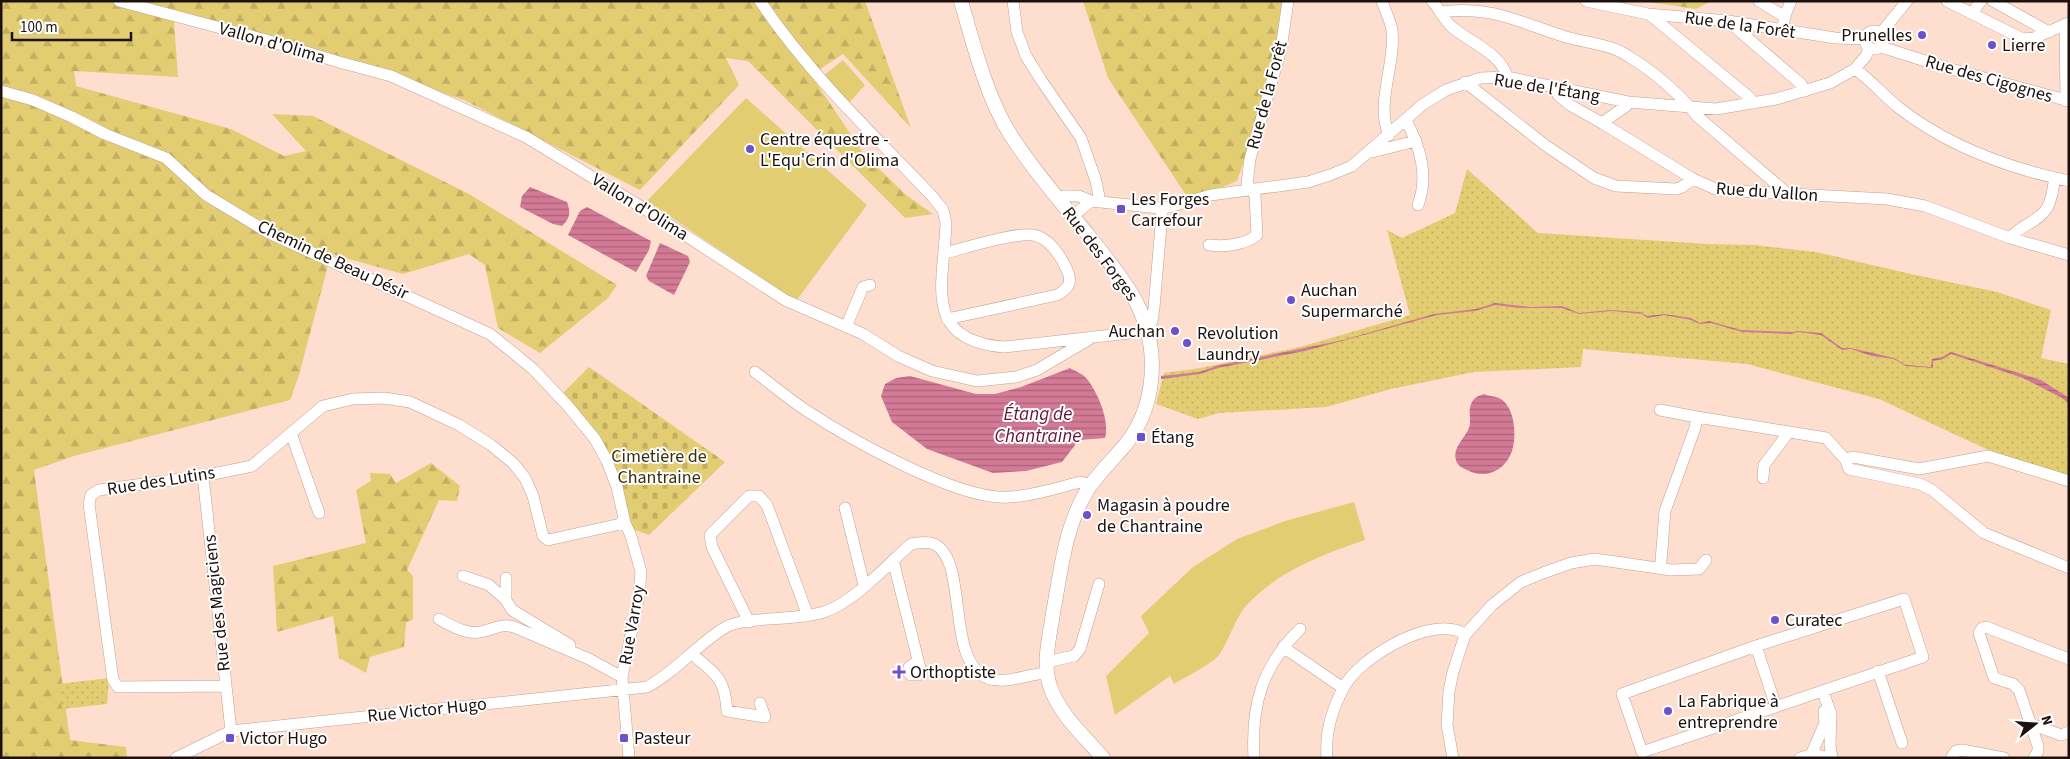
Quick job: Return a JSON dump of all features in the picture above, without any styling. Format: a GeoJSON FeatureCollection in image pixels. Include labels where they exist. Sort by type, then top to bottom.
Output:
{"type":"FeatureCollection","features":[{"type":"Feature","properties":{"kind":"main road","name":"Rue des Forges"},"geometry":{"type":"LineString","coordinates":[[961,1],[970,34],[998,112],[1009,132],[1133,294],[1148,331],[1152,365],[1151,386],[1146,408],[1127,442],[1091,485],[1078,510],[1067,541],[1060,571],[1047,668],[1056,700],[1066,715],[1103,758]]}},
{"type":"Feature","properties":{"kind":"street","name":"Vallon d'Olima"},"geometry":{"type":"LineString","coordinates":[[119,1],[391,76],[526,137],[648,211],[785,300],[863,334],[898,356],[932,371],[977,381],[1016,377],[1037,370],[1093,337],[1148,331]]}},
{"type":"Feature","properties":{"kind":"street"},"geometry":{"type":"LineString","coordinates":[[760,1],[786,39],[815,74],[932,196],[943,210],[946,222],[941,300],[947,319],[961,336],[984,345],[1004,347],[1093,337]]}},
{"type":"Feature","properties":{"kind":"street"},"geometry":{"type":"LineString","coordinates":[[1013,1],[1017,32],[1026,56],[1081,138],[1096,181],[1095,202],[1073,216]]}},
{"type":"Feature","properties":{"kind":"street","name":"Rue de la Forêt"},"geometry":{"type":"LineString","coordinates":[[1209,245],[1218,246],[1250,241],[1257,235],[1255,195],[1247,184],[1250,160],[1281,49],[1288,1]]}},
{"type":"Feature","properties":{"kind":"street"},"geometry":{"type":"LineString","coordinates":[[1382,1],[1392,30],[1392,48],[1387,79],[1384,124],[1389,134]]}},
{"type":"Feature","properties":{"kind":"street"},"geometry":{"type":"LineString","coordinates":[[1432,1],[1451,26],[1496,59],[1506,72],[1507,77]]}},
{"type":"Feature","properties":{"kind":"street","name":"Rue de la Forêt"},"geometry":{"type":"LineString","coordinates":[[1586,1],[1648,14],[1728,21],[1867,43]]}},
{"type":"Feature","properties":{"kind":"street"},"geometry":{"type":"LineString","coordinates":[[1759,1],[1785,17]]}},
{"type":"Feature","properties":{"kind":"street"},"geometry":{"type":"LineString","coordinates":[[1782,30],[1791,1]]}},
{"type":"Feature","properties":{"kind":"street"},"geometry":{"type":"LineString","coordinates":[[1881,34],[1907,1]]}},
{"type":"Feature","properties":{"kind":"street"},"geometry":{"type":"LineString","coordinates":[[1948,1],[2022,39],[2034,38],[2067,23],[2068,101]]}},
{"type":"Feature","properties":{"kind":"street"},"geometry":{"type":"LineString","coordinates":[[1972,13],[1981,1]]}},
{"type":"Feature","properties":{"kind":"street"},"geometry":{"type":"LineString","coordinates":[[1993,1],[2049,32]]}},
{"type":"Feature","properties":{"kind":"street"},"geometry":{"type":"LineString","coordinates":[[1441,12],[1460,9],[1488,11],[1627,54],[1685,100],[1697,116],[1788,195]]}},
{"type":"Feature","properties":{"kind":"street"},"geometry":{"type":"LineString","coordinates":[[1648,14],[1749,96],[1754,103]]}},
{"type":"Feature","properties":{"kind":"street"},"geometry":{"type":"LineString","coordinates":[[1728,21],[1801,84],[1805,91]]}},
{"type":"Feature","properties":{"kind":"street"},"geometry":{"type":"LineString","coordinates":[[1867,43],[1874,50],[1881,47],[1884,40],[1881,34],[1876,31],[1868,33],[1867,43],[1866,56],[1856,69],[1899,107],[1946,139],[1980,155],[2069,181]]}},
{"type":"Feature","properties":{"kind":"street","name":"Rue des Cigognes"},"geometry":{"type":"LineString","coordinates":[[1881,47],[1951,69],[2068,101]]}},
{"type":"Feature","properties":{"kind":"street","name":"Rue de l'Étang"},"geometry":{"type":"LineString","coordinates":[[1059,199],[1064,196],[1079,196],[1095,202],[1159,208],[1211,195],[1250,188],[1308,182],[1352,166],[1422,105],[1446,90],[1481,78],[1507,77],[1628,102],[1716,109],[1754,103],[1805,91],[1830,82],[1856,69]]}},
{"type":"Feature","properties":{"kind":"street","name":"Rue du Vallon"},"geometry":{"type":"LineString","coordinates":[[1465,82],[1545,145],[1594,178],[1616,186],[1676,189],[1693,179],[1718,190],[1887,199],[1925,206],[2010,238],[2069,255]]}},
{"type":"Feature","properties":{"kind":"street"},"geometry":{"type":"LineString","coordinates":[[1559,88],[1558,95],[1570,105],[1602,122],[1693,179]]}},
{"type":"Feature","properties":{"kind":"street","name":"Chemin de Beau Désir"},"geometry":{"type":"LineString","coordinates":[[1,91],[33,100],[105,134],[166,158],[206,195],[269,233],[490,334],[533,369],[567,405],[594,439],[618,487]]}},
{"type":"Feature","properties":{"kind":"street"},"geometry":{"type":"LineString","coordinates":[[1602,122],[1626,106],[1628,102]]}},
{"type":"Feature","properties":{"kind":"street"},"geometry":{"type":"LineString","coordinates":[[1406,120],[1416,141],[1424,169],[1422,194],[1418,205]]}},
{"type":"Feature","properties":{"kind":"street"},"geometry":{"type":"LineString","coordinates":[[1369,152],[1416,141]]}},
{"type":"Feature","properties":{"kind":"street"},"geometry":{"type":"LineString","coordinates":[[2010,238],[2020,227],[2046,209],[2055,178]]}},
{"type":"Feature","properties":{"kind":"street"},"geometry":{"type":"LineString","coordinates":[[1148,331],[1154,308],[1162,213],[1159,208]]}},
{"type":"Feature","properties":{"kind":"street"},"geometry":{"type":"LineString","coordinates":[[945,253],[1018,236],[1033,235],[1043,239],[1062,260],[1069,274],[1070,284],[1066,290],[1058,295],[947,319]]}},
{"type":"Feature","properties":{"kind":"street"},"geometry":{"type":"LineString","coordinates":[[846,327],[863,287],[870,285]]}},
{"type":"Feature","properties":{"kind":"street"},"geometry":{"type":"LineString","coordinates":[[755,372],[806,410],[857,440],[928,476],[979,495],[1008,498],[1080,482],[1091,485]]}},
{"type":"Feature","properties":{"kind":"street","name":"Rue des Lutins"},"geometry":{"type":"LineString","coordinates":[[226,686],[118,687],[113,680],[89,504],[91,495],[99,490],[203,476],[252,466],[324,406],[353,399],[384,398],[410,402],[459,425],[491,445],[513,462],[525,478],[533,496],[543,536],[548,540],[625,523]]}},
{"type":"Feature","properties":{"kind":"street"},"geometry":{"type":"LineString","coordinates":[[1660,410],[1826,438],[1845,459],[1849,469],[1920,484],[1932,490],[1984,533],[2069,568]]}},
{"type":"Feature","properties":{"kind":"street"},"geometry":{"type":"LineString","coordinates":[[1661,561],[1665,511],[1674,490],[1697,417]]}},
{"type":"Feature","properties":{"kind":"street"},"geometry":{"type":"LineString","coordinates":[[1763,478],[1764,465],[1789,432]]}},
{"type":"Feature","properties":{"kind":"street"},"geometry":{"type":"LineString","coordinates":[[291,433],[320,512]]}},
{"type":"Feature","properties":{"kind":"street"},"geometry":{"type":"LineString","coordinates":[[1845,459],[1853,457],[1919,469],[1988,456],[2069,481]]}},
{"type":"Feature","properties":{"kind":"street","name":"Rue des Magiciens"},"geometry":{"type":"LineString","coordinates":[[203,476],[231,731]]}},
{"type":"Feature","properties":{"kind":"street","name":"Rue Varroy"},"geometry":{"type":"LineString","coordinates":[[618,487],[625,523],[631,536],[641,572],[639,596],[622,683],[629,758]]}},
{"type":"Feature","properties":{"kind":"street"},"geometry":{"type":"LineString","coordinates":[[749,622],[712,547],[710,534],[749,496],[759,496],[767,505],[808,616]]}},
{"type":"Feature","properties":{"kind":"street"},"geometry":{"type":"LineString","coordinates":[[844,508],[864,586]]}},
{"type":"Feature","properties":{"kind":"street","name":"Rue Victor Hugo"},"geometry":{"type":"LineString","coordinates":[[231,731],[622,683],[646,687],[664,678],[727,627],[749,622],[808,616],[841,605],[911,544],[933,544],[941,549],[949,562],[964,648],[972,665],[985,677],[998,681],[1047,668]]}},
{"type":"Feature","properties":{"kind":"street"},"geometry":{"type":"LineString","coordinates":[[1453,758],[1447,725],[1449,691],[1466,635],[1492,605],[1521,582],[1571,564],[1595,559],[1671,570],[1699,569],[1706,560]]}},
{"type":"Feature","properties":{"kind":"street"},"geometry":{"type":"LineString","coordinates":[[893,560],[918,661]]}},
{"type":"Feature","properties":{"kind":"street","name":"Rue Varroy"},"geometry":{"type":"LineString","coordinates":[[463,576],[489,585],[506,600],[512,610],[574,647],[622,683]]}},
{"type":"Feature","properties":{"kind":"street"},"geometry":{"type":"LineString","coordinates":[[506,578],[506,600]]}},
{"type":"Feature","properties":{"kind":"street"},"geometry":{"type":"LineString","coordinates":[[1047,668],[1074,656],[1080,649],[1099,584]]}},
{"type":"Feature","properties":{"kind":"street"},"geometry":{"type":"LineString","coordinates":[[1904,599],[1923,657],[1642,752],[1622,694],[1756,646],[1904,599]]}},
{"type":"Feature","properties":{"kind":"street","name":"Rue Varroy"},"geometry":{"type":"LineString","coordinates":[[439,619],[452,626],[477,633],[505,625],[514,627],[589,659]]}},
{"type":"Feature","properties":{"kind":"street"},"geometry":{"type":"LineString","coordinates":[[2034,758],[2038,751],[2038,746],[2019,690],[2013,684],[1994,678],[1979,633],[1982,628],[1986,627],[2069,659]]}},
{"type":"Feature","properties":{"kind":"street"},"geometry":{"type":"LineString","coordinates":[[1254,758],[1252,728],[1257,701],[1268,670],[1283,647],[1300,629]]}},
{"type":"Feature","properties":{"kind":"street"},"geometry":{"type":"LineString","coordinates":[[1327,758],[1326,739],[1343,688],[1366,664],[1378,654],[1407,637],[1430,630],[1455,630],[1466,635]]}},
{"type":"Feature","properties":{"kind":"street"},"geometry":{"type":"LineString","coordinates":[[1756,646],[1776,707]]}},
{"type":"Feature","properties":{"kind":"street"},"geometry":{"type":"LineString","coordinates":[[1283,647],[1343,688]]}},
{"type":"Feature","properties":{"kind":"street"},"geometry":{"type":"LineString","coordinates":[[692,654],[721,681],[726,693],[727,711],[765,717],[760,703]]}},
{"type":"Feature","properties":{"kind":"street"},"geometry":{"type":"LineString","coordinates":[[1878,672],[1902,743]]}},
{"type":"Feature","properties":{"kind":"street"},"geometry":{"type":"LineString","coordinates":[[1806,756],[1825,723],[1823,692]]}},
{"type":"Feature","properties":{"kind":"street"},"geometry":{"type":"LineString","coordinates":[[1823,692],[1831,714],[1830,745],[1832,758]]}},
{"type":"Feature","properties":{"kind":"street"},"geometry":{"type":"LineString","coordinates":[[2031,724],[2065,734]]}},
{"type":"Feature","properties":{"kind":"street"},"geometry":{"type":"LineString","coordinates":[[176,758],[231,731]]}},
{"type":"Feature","properties":{"kind":"street"},"geometry":{"type":"LineString","coordinates":[[1951,758],[1956,751],[1962,750],[2004,758]]}},
{"type":"Feature","properties":{"kind":"street"},"geometry":{"type":"LineString","coordinates":[[1806,756],[1821,755],[1827,758]]}},
{"type":"Feature","properties":{"kind":"green space"},"geometry":{"type":"Polygon","coordinates":[[[1,1],[865,1],[911,128],[843,54],[811,75],[863,153],[906,195],[933,214],[905,218],[748,61],[726,58],[739,85],[640,190],[464,100],[240,26],[174,22],[178,77],[74,71],[76,86],[231,129],[284,156],[306,151],[272,114],[313,116],[469,194],[617,285],[608,298],[540,353],[498,328],[485,265],[469,254],[403,274],[331,254],[299,375],[290,400],[74,456],[34,470],[70,740],[126,747],[127,758],[1,758],[1,1]]]}},
{"type":"Feature","properties":{"kind":"green space"},"geometry":{"type":"Polygon","coordinates":[[[1083,1],[1289,1],[1277,63],[1237,181],[1190,201],[1108,78],[1083,1]]]}},
{"type":"Feature","properties":{"kind":"green space"},"geometry":{"type":"Polygon","coordinates":[[[1643,1],[1712,1],[1696,9],[1643,1]]]}},
{"type":"Feature","properties":{"kind":"green space"},"geometry":{"type":"Polygon","coordinates":[[[843,60],[865,85],[849,103],[823,76],[843,60]]]}},
{"type":"Feature","properties":{"kind":"green space","name":"Centre équestre - L'Equ'Crin d'Olima"},"geometry":{"type":"Polygon","coordinates":[[[746,98],[867,205],[796,301],[647,201],[746,98]]]}},
{"type":"Feature","properties":{"kind":"green space"},"geometry":{"type":"Polygon","coordinates":[[[1467,169],[1538,233],[1707,244],[1754,245],[1816,252],[1997,292],[2051,310],[2041,358],[2069,364],[2069,478],[1984,448],[1879,399],[1747,364],[1583,349],[1581,367],[1474,372],[1391,389],[1326,407],[1219,413],[1198,419],[1156,404],[1164,373],[1200,368],[1300,347],[1410,315],[1387,230],[1402,238],[1455,213],[1467,169]]]}},
{"type":"Feature","properties":{"kind":"green space","name":"Cimetière de Chantraine"},"geometry":{"type":"Polygon","coordinates":[[[589,367],[725,462],[649,535],[629,528],[620,481],[562,394],[589,367]]]}},
{"type":"Feature","properties":{"kind":"green space"},"geometry":{"type":"Polygon","coordinates":[[[431,463],[460,486],[457,501],[439,500],[407,570],[413,576],[413,619],[406,623],[404,647],[370,657],[366,673],[339,658],[333,616],[277,632],[273,566],[366,543],[356,490],[371,481],[370,473],[390,474],[396,483],[431,463]]]}},
{"type":"Feature","properties":{"kind":"green space"},"geometry":{"type":"Polygon","coordinates":[[[1354,502],[1365,540],[1332,552],[1285,574],[1257,595],[1245,607],[1223,649],[1216,658],[1174,684],[1170,676],[1115,715],[1106,676],[1149,633],[1141,616],[1193,567],[1237,539],[1285,521],[1354,502]]]}},
{"type":"Feature","properties":{"kind":"green space"},"geometry":{"type":"Polygon","coordinates":[[[109,678],[107,704],[62,709],[59,684],[109,678]]]}},
{"type":"Feature","properties":{"kind":"water"},"geometry":{"type":"Polygon","coordinates":[[[530,187],[567,202],[569,215],[562,226],[553,224],[520,207],[522,196],[530,187]]]}},
{"type":"Feature","properties":{"kind":"water"},"geometry":{"type":"Polygon","coordinates":[[[587,207],[651,241],[649,250],[636,272],[568,235],[580,211],[587,207]]]}},
{"type":"Feature","properties":{"kind":"water"},"geometry":{"type":"Polygon","coordinates":[[[660,243],[688,256],[690,262],[674,295],[649,281],[646,276],[660,243]]]}},
{"type":"Feature","properties":{"kind":"water"},"geometry":{"type":"Polygon","coordinates":[[[1495,303],[1530,307],[1562,306],[1579,313],[1610,310],[1640,312],[1647,316],[1664,314],[1691,318],[1700,323],[1709,321],[1741,330],[1798,331],[1821,333],[1842,348],[1851,348],[1894,358],[1906,365],[1931,367],[1932,359],[1942,357],[1951,352],[2041,380],[2069,398],[2069,404],[2062,398],[2023,378],[1951,354],[1943,359],[1933,361],[1933,368],[1906,366],[1894,359],[1872,356],[1851,349],[1842,350],[1821,335],[1798,332],[1791,334],[1742,332],[1711,323],[1700,324],[1691,320],[1664,315],[1648,318],[1642,314],[1612,311],[1579,314],[1562,308],[1519,308],[1495,305],[1475,311],[1437,315],[1305,351],[1218,368],[1200,374],[1161,379],[1161,376],[1199,372],[1216,366],[1343,340],[1434,314],[1476,309],[1495,303]]]}},
{"type":"Feature","properties":{"kind":"water","name":"Étang de Chantraine"},"geometry":{"type":"Polygon","coordinates":[[[1070,368],[1085,377],[1095,392],[1102,407],[1106,424],[1105,438],[1079,440],[1062,462],[1026,471],[993,473],[927,449],[892,422],[881,396],[885,384],[896,378],[910,376],[976,394],[995,394],[1021,387],[1070,368]]]}},
{"type":"Feature","properties":{"kind":"water"},"geometry":{"type":"Polygon","coordinates":[[[1484,394],[1499,398],[1508,407],[1513,422],[1514,444],[1505,464],[1494,472],[1481,474],[1474,473],[1460,466],[1455,456],[1457,447],[1469,428],[1472,402],[1484,394]]]}},
{"type":"Feature","properties":{"kind":"place","name":"Prunelles"},"geometry":{"type":"Point","coordinates":[1922,35]}},
{"type":"Feature","properties":{"kind":"place","name":"Lierre"},"geometry":{"type":"Point","coordinates":[1992,45]}},
{"type":"Feature","properties":{"kind":"place","name":"Centre équestre - L'Equ'Crin d'Olima"},"geometry":{"type":"Point","coordinates":[750,149]}},
{"type":"Feature","properties":{"kind":"place","name":"Les Forges Carrefour"},"geometry":{"type":"Point","coordinates":[1121,209]}},
{"type":"Feature","properties":{"kind":"place","name":"Auchan Supermarché"},"geometry":{"type":"Point","coordinates":[1291,300]}},
{"type":"Feature","properties":{"kind":"place","name":"Auchan"},"geometry":{"type":"Point","coordinates":[1175,331]}},
{"type":"Feature","properties":{"kind":"place","name":"Revolution Laundry"},"geometry":{"type":"Point","coordinates":[1187,343]}},
{"type":"Feature","properties":{"kind":"place","name":"Étang"},"geometry":{"type":"Point","coordinates":[1141,437]}},
{"type":"Feature","properties":{"kind":"place","name":"Magasin à poudre de Chantraine"},"geometry":{"type":"Point","coordinates":[1087,515]}},
{"type":"Feature","properties":{"kind":"place","name":"Curatec"},"geometry":{"type":"Point","coordinates":[1775,620]}},
{"type":"Feature","properties":{"kind":"place","name":"Orthoptiste"},"geometry":{"type":"Point","coordinates":[899,672]}},
{"type":"Feature","properties":{"kind":"place","name":"La Fabrique à entreprendre"},"geometry":{"type":"Point","coordinates":[1668,711]}},
{"type":"Feature","properties":{"kind":"place","name":"Victor Hugo"},"geometry":{"type":"Point","coordinates":[230,738]}},
{"type":"Feature","properties":{"kind":"place","name":"Pasteur"},"geometry":{"type":"Point","coordinates":[624,738]}}]}
